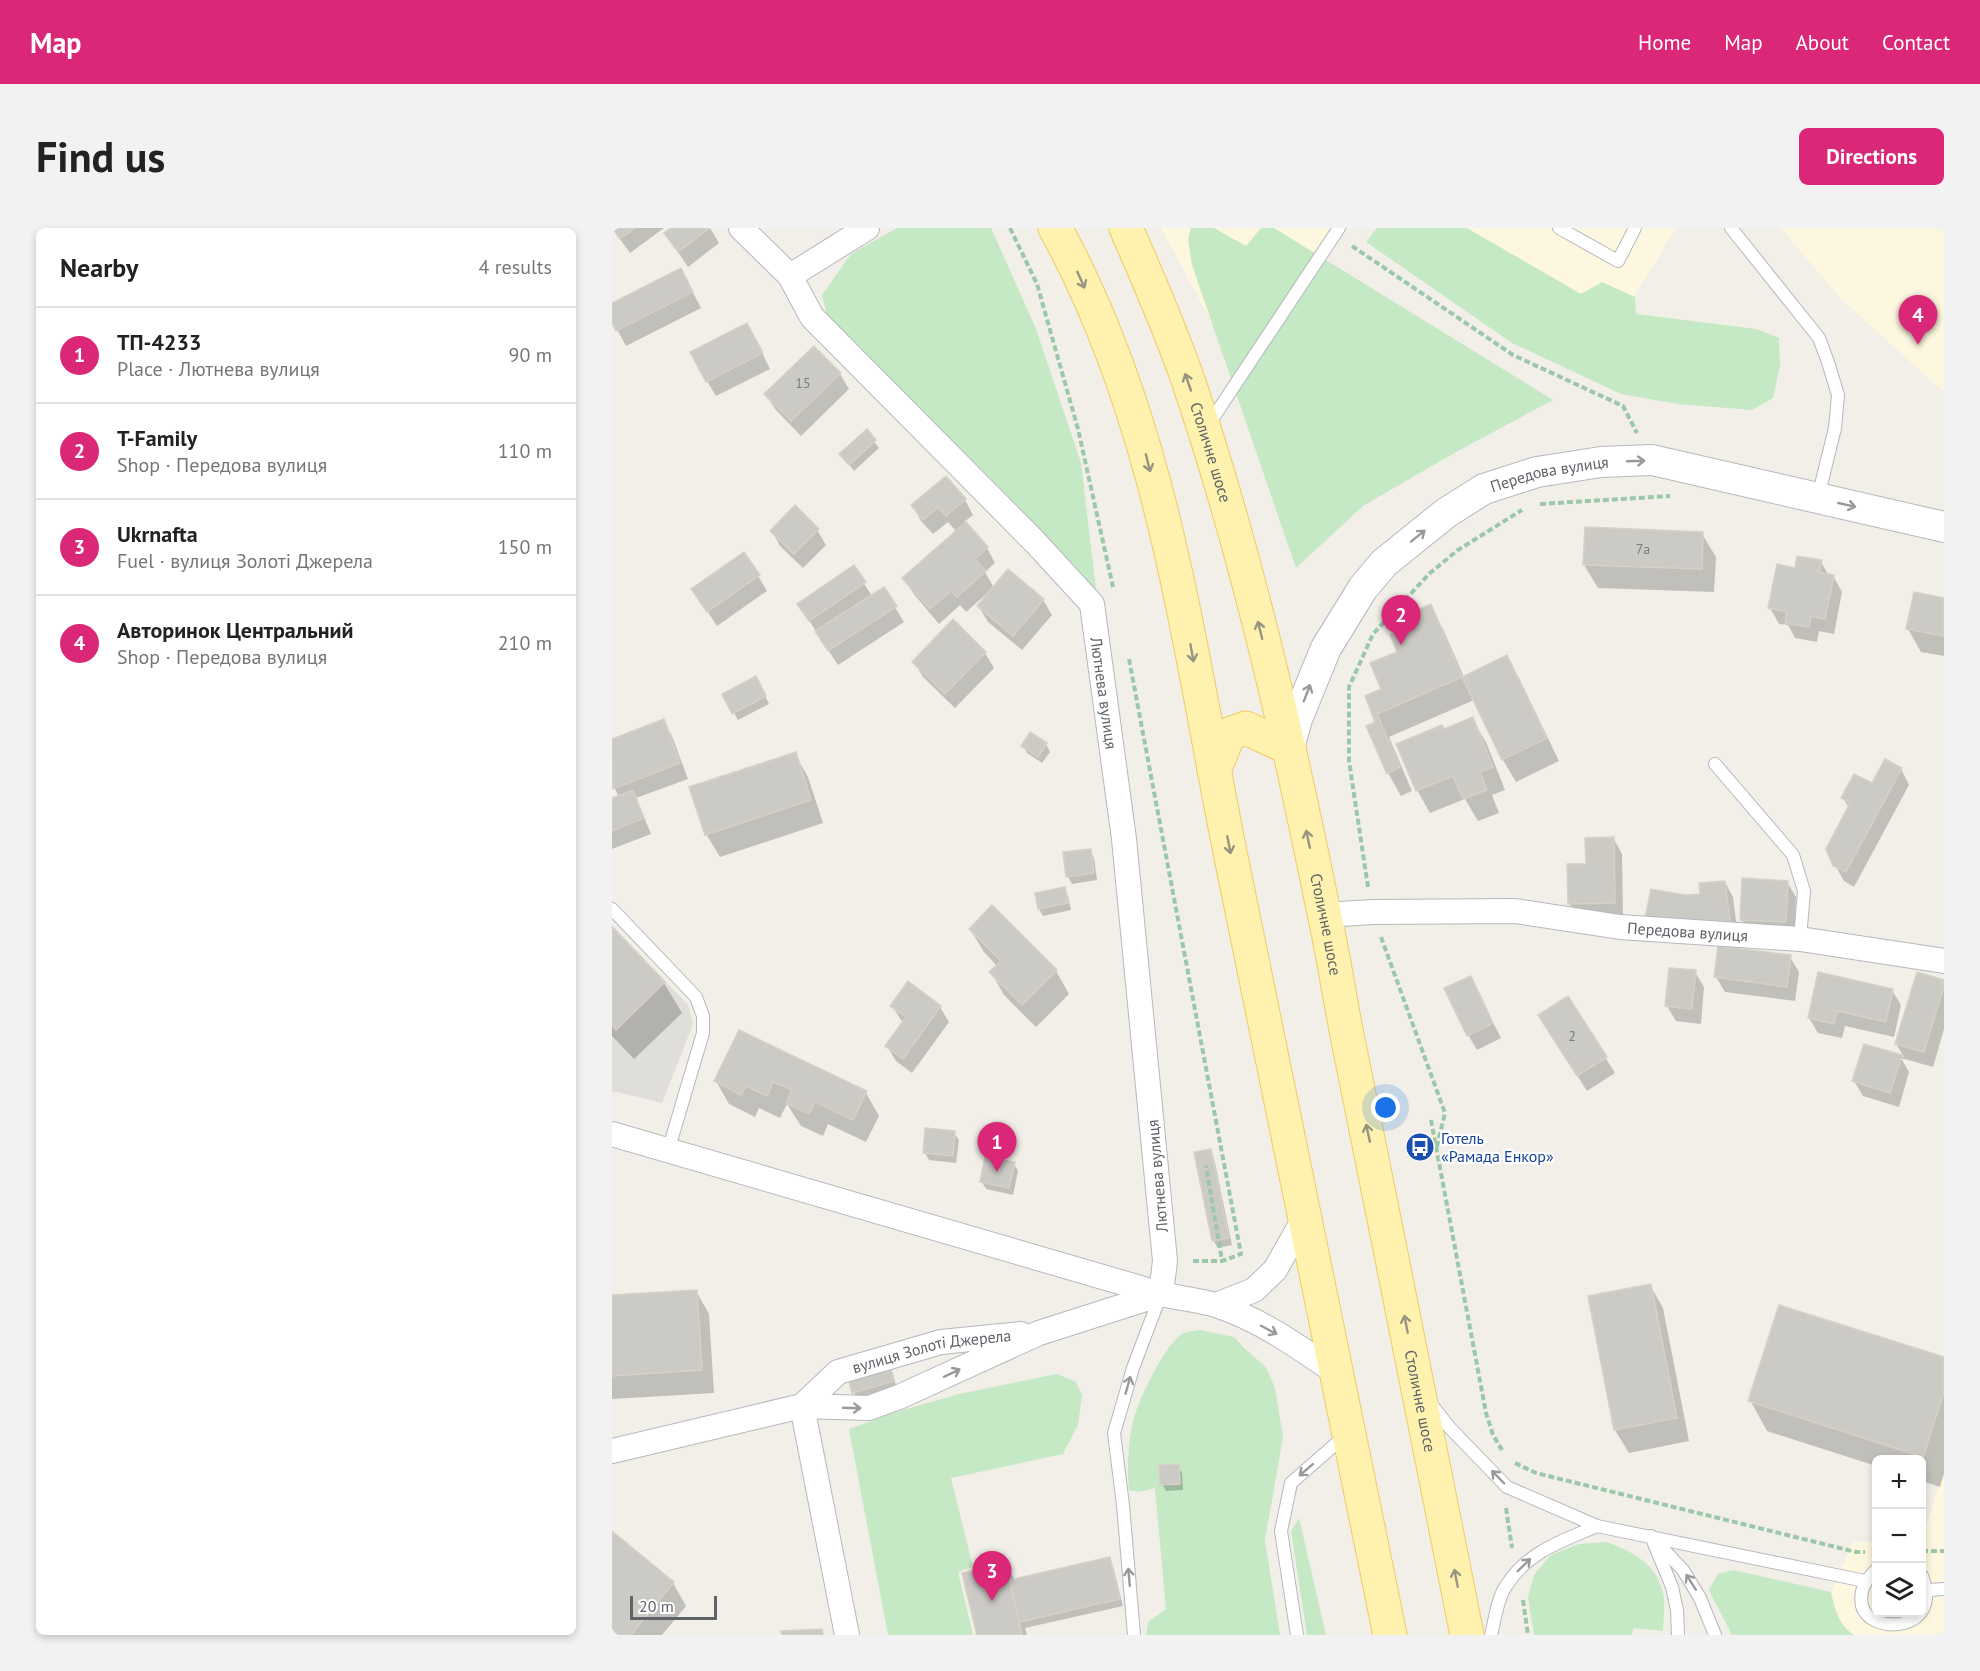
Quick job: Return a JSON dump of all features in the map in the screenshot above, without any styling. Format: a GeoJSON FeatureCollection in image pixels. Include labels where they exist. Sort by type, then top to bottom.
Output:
{"type":"FeatureCollection","features":[{"type":"Feature","properties":{"kind":"main road"},"geometry":{"type":"LineString","coordinates":[[1055,228],[1069,253],[1103,329],[1138,425],[1183,602],[1214,771],[1390,1635]]}},
{"type":"Feature","properties":{"kind":"main road","name":"Столичне шосе"},"geometry":{"type":"LineString","coordinates":[[1126,228],[1156,296],[1189,384],[1238,543],[1289,748],[1325,915],[1346,1032],[1467,1635]]}},
{"type":"Feature","properties":{"kind":"main road"},"geometry":{"type":"LineString","coordinates":[[1214,771],[1229,734],[1246,728],[1289,748]]}},
{"type":"Feature","properties":{"kind":"street","name":"Лютнева вулиця"},"geometry":{"type":"LineString","coordinates":[[741,228],[790,276],[812,317],[1035,542],[1092,604],[1124,839],[1154,1133],[1165,1261],[1161,1294]]}},
{"type":"Feature","properties":{"kind":"street"},"geometry":{"type":"LineString","coordinates":[[790,276],[867,228]]}},
{"type":"Feature","properties":{"kind":"street","name":"Передова вулиця"},"geometry":{"type":"LineString","coordinates":[[1289,748],[1297,719],[1326,648],[1363,588],[1384,563],[1446,513],[1484,489],[1537,472],[1601,462],[1652,460],[1944,527]]}},
{"type":"Feature","properties":{"kind":"street","name":"Передова вулиця"},"geometry":{"type":"LineString","coordinates":[[1325,915],[1372,912],[1515,911],[1620,927],[1800,939],[1944,961]]}},
{"type":"Feature","properties":{"kind":"street"},"geometry":{"type":"LineString","coordinates":[[612,1134],[1161,1294],[1216,1305],[1284,1338],[1338,1374]]}},
{"type":"Feature","properties":{"kind":"street"},"geometry":{"type":"LineString","coordinates":[[1216,1305],[1254,1290],[1275,1270],[1305,1217]]}},
{"type":"Feature","properties":{"kind":"street","name":"вулиця Золоті Джерела"},"geometry":{"type":"LineString","coordinates":[[612,1451],[802,1406],[869,1408],[899,1397],[1039,1333],[1161,1294]]}},
{"type":"Feature","properties":{"kind":"street","name":"вулиця Золоті Джерела"},"geometry":{"type":"LineString","coordinates":[[802,1406],[838,1372],[941,1342],[1039,1333]]}},
{"type":"Feature","properties":{"kind":"street"},"geometry":{"type":"LineString","coordinates":[[802,1406],[847,1635]]}},
{"type":"Feature","properties":{"kind":"lane"},"geometry":{"type":"LineString","coordinates":[[1204,433],[1339,228]]}},
{"type":"Feature","properties":{"kind":"lane"},"geometry":{"type":"LineString","coordinates":[[1559,228],[1618,261],[1635,228]]}},
{"type":"Feature","properties":{"kind":"lane"},"geometry":{"type":"LineString","coordinates":[[1731,228],[1819,338],[1828,362],[1838,396],[1835,429],[1817,499]]}},
{"type":"Feature","properties":{"kind":"lane"},"geometry":{"type":"LineString","coordinates":[[1715,764],[1793,855],[1804,891],[1800,939]]}},
{"type":"Feature","properties":{"kind":"lane"},"geometry":{"type":"LineString","coordinates":[[612,909],[696,997],[703,1016],[703,1033],[668,1151]]}},
{"type":"Feature","properties":{"kind":"lane"},"geometry":{"type":"LineString","coordinates":[[1134,1635],[1124,1505],[1114,1433],[1133,1368],[1161,1294]]}},
{"type":"Feature","properties":{"kind":"lane"},"geometry":{"type":"LineString","coordinates":[[1419,1389],[1450,1428],[1507,1487],[1597,1526],[1865,1581]]}},
{"type":"Feature","properties":{"kind":"lane"},"geometry":{"type":"LineString","coordinates":[[1297,1635],[1281,1531],[1291,1484],[1350,1432]]}},
{"type":"Feature","properties":{"kind":"lane"},"geometry":{"type":"LineString","coordinates":[[1491,1635],[1505,1587],[1520,1569],[1539,1551],[1597,1526]]}},
{"type":"Feature","properties":{"kind":"lane"},"geometry":{"type":"LineString","coordinates":[[1651,1536],[1672,1587],[1677,1610],[1678,1635]]}},
{"type":"Feature","properties":{"kind":"lane"},"geometry":{"type":"LineString","coordinates":[[1651,1536],[1683,1570],[1700,1598],[1715,1635]]}},
{"type":"Feature","properties":{"kind":"lane"},"geometry":{"type":"LineString","coordinates":[[1872,1574],[1865,1581],[1860,1597],[1863,1613],[1873,1627],[1888,1634],[1903,1634],[1916,1628],[1925,1617],[1930,1604],[1926,1584]]}},
{"type":"Feature","properties":{"kind":"lane"},"geometry":{"type":"LineString","coordinates":[[1929,1590],[1944,1589]]}},
{"type":"Feature","properties":{"kind":"path"},"geometry":{"type":"LineString","coordinates":[[1010,228],[1037,284],[1078,429],[1115,595]]}},
{"type":"Feature","properties":{"kind":"path"},"geometry":{"type":"LineString","coordinates":[[1351,246],[1513,356],[1623,406],[1652,460]]}},
{"type":"Feature","properties":{"kind":"path"},"geometry":{"type":"LineString","coordinates":[[1436,1149],[1445,1113],[1372,912],[1349,762],[1348,687],[1373,634],[1430,573],[1458,550],[1530,505],[1671,496]]}},
{"type":"Feature","properties":{"kind":"path"},"geometry":{"type":"LineString","coordinates":[[1127,651],[1241,1254],[1222,1261],[1193,1261]]}},
{"type":"Feature","properties":{"kind":"path"},"geometry":{"type":"LineString","coordinates":[[1431,1120],[1486,1413],[1493,1435],[1502,1451],[1514,1463],[1536,1473],[1857,1552],[1866,1552]]}},
{"type":"Feature","properties":{"kind":"path"},"geometry":{"type":"LineString","coordinates":[[1206,1166],[1222,1261]]}},
{"type":"Feature","properties":{"kind":"path"},"geometry":{"type":"LineString","coordinates":[[1505,1502],[1513,1555]]}},
{"type":"Feature","properties":{"kind":"path"},"geometry":{"type":"LineString","coordinates":[[1926,1551],[1944,1551]]}},
{"type":"Feature","properties":{"kind":"path"},"geometry":{"type":"LineString","coordinates":[[1524,1591],[1528,1635]]}},
{"type":"Feature","properties":{"kind":"shaded area"},"geometry":{"type":"Polygon","coordinates":[[[1161,228],[1331,228],[1236,367],[1161,228]]]}},
{"type":"Feature","properties":{"kind":"shaded area"},"geometry":{"type":"Polygon","coordinates":[[[1419,228],[1676,228],[1610,336],[1419,228]]]}},
{"type":"Feature","properties":{"kind":"shaded area"},"geometry":{"type":"Polygon","coordinates":[[[1781,228],[1944,228],[1944,392],[1841,299],[1781,228]]]}},
{"type":"Feature","properties":{"kind":"shaded area"},"geometry":{"type":"Polygon","coordinates":[[[612,925],[688,1005],[693,1024],[662,1103],[612,1091],[612,925]]]}},
{"type":"Feature","properties":{"kind":"shaded area"},"geometry":{"type":"Polygon","coordinates":[[[1944,1470],[1944,1635],[1841,1635],[1831,1592],[1853,1542],[1872,1542],[1872,1617],[1926,1617],[1926,1526],[1944,1470]]]}},
{"type":"Feature","properties":{"kind":"green space"},"geometry":{"type":"Polygon","coordinates":[[[897,228],[991,228],[1036,329],[1081,463],[1097,597],[834,345],[822,295],[851,254],[897,228]]]}},
{"type":"Feature","properties":{"kind":"green space"},"geometry":{"type":"Polygon","coordinates":[[[1191,228],[1214,228],[1246,246],[1261,228],[1274,228],[1553,400],[1456,452],[1363,506],[1296,568],[1192,265],[1188,239],[1191,228]]]}},
{"type":"Feature","properties":{"kind":"green space"},"geometry":{"type":"Polygon","coordinates":[[[1377,228],[1467,228],[1581,294],[1602,282],[1635,297],[1636,314],[1756,329],[1779,338],[1780,365],[1773,398],[1752,410],[1678,404],[1621,394],[1512,343],[1366,242],[1377,228]]]}},
{"type":"Feature","properties":{"kind":"green space"},"geometry":{"type":"Polygon","coordinates":[[[1200,1330],[1234,1337],[1266,1367],[1275,1388],[1283,1437],[1265,1540],[1280,1635],[1146,1635],[1148,1622],[1166,1609],[1155,1488],[1139,1492],[1129,1490],[1128,1458],[1132,1426],[1145,1391],[1167,1350],[1182,1334],[1200,1330]]]}},
{"type":"Feature","properties":{"kind":"green space"},"geometry":{"type":"Polygon","coordinates":[[[1057,1374],[1076,1382],[1082,1395],[1078,1425],[1063,1454],[951,1478],[973,1567],[958,1572],[973,1635],[888,1635],[849,1429],[959,1394],[1057,1374]]]}},
{"type":"Feature","properties":{"kind":"green space"},"geometry":{"type":"Polygon","coordinates":[[[1299,1518],[1326,1635],[1307,1635],[1291,1531],[1299,1518]]]}},
{"type":"Feature","properties":{"kind":"green space"},"geometry":{"type":"Polygon","coordinates":[[[1607,1542],[1636,1556],[1657,1577],[1664,1598],[1663,1631],[1633,1628],[1632,1635],[1534,1635],[1528,1597],[1534,1575],[1551,1555],[1579,1544],[1607,1542]]]}},
{"type":"Feature","properties":{"kind":"green space"},"geometry":{"type":"Polygon","coordinates":[[[1733,1570],[1831,1592],[1841,1621],[1854,1635],[1732,1635],[1709,1590],[1718,1574],[1733,1570]]]}},
{"type":"Feature","properties":{"kind":"building"},"geometry":{"type":"Polygon","coordinates":[[[612,228],[635,228],[620,239],[612,228]]]}},
{"type":"Feature","properties":{"kind":"building"},"geometry":{"type":"Polygon","coordinates":[[[671,228],[710,228],[678,252],[664,233],[671,228]]]}},
{"type":"Feature","properties":{"kind":"building"},"geometry":{"type":"Polygon","coordinates":[[[681,268],[693,292],[616,331],[612,323],[612,303],[681,268]]]}},
{"type":"Feature","properties":{"kind":"building"},"geometry":{"type":"Polygon","coordinates":[[[747,323],[763,353],[706,382],[690,352],[747,323]]]}},
{"type":"Feature","properties":{"kind":"building"},"geometry":{"type":"Polygon","coordinates":[[[814,346],[841,373],[791,421],[764,394],[814,346]]]}},
{"type":"Feature","properties":{"kind":"building"},"geometry":{"type":"Polygon","coordinates":[[[867,429],[876,440],[849,465],[839,454],[867,429]]]}},
{"type":"Feature","properties":{"kind":"building"},"geometry":{"type":"Polygon","coordinates":[[[946,476],[966,499],[946,516],[938,507],[923,520],[911,505],[946,476]]]}},
{"type":"Feature","properties":{"kind":"building"},"geometry":{"type":"Polygon","coordinates":[[[795,505],[819,529],[794,554],[770,531],[795,505]]]}},
{"type":"Feature","properties":{"kind":"building"},"geometry":{"type":"Polygon","coordinates":[[[966,522],[988,547],[975,559],[986,571],[957,597],[951,591],[930,609],[902,578],[966,522]]]}},
{"type":"Feature","properties":{"kind":"building"},"geometry":{"type":"Polygon","coordinates":[[[1585,527],[1703,532],[1702,569],[1583,565],[1585,527]]]}},
{"type":"Feature","properties":{"kind":"building"},"geometry":{"type":"Polygon","coordinates":[[[744,552],[760,575],[707,612],[691,589],[744,552]]]}},
{"type":"Feature","properties":{"kind":"building"},"geometry":{"type":"Polygon","coordinates":[[[1797,556],[1822,560],[1819,572],[1834,575],[1825,619],[1811,616],[1809,627],[1785,623],[1787,612],[1768,608],[1777,564],[1795,568],[1797,556]]]}},
{"type":"Feature","properties":{"kind":"building"},"geometry":{"type":"Polygon","coordinates":[[[854,565],[866,582],[809,621],[797,604],[854,565]]]}},
{"type":"Feature","properties":{"kind":"building"},"geometry":{"type":"Polygon","coordinates":[[[1008,569],[1044,599],[1013,636],[977,606],[1008,569]]]}},
{"type":"Feature","properties":{"kind":"building"},"geometry":{"type":"Polygon","coordinates":[[[884,587],[897,606],[828,651],[815,631],[884,587]]]}},
{"type":"Feature","properties":{"kind":"building"},"geometry":{"type":"Polygon","coordinates":[[[1914,592],[1944,598],[1944,636],[1906,629],[1914,592]]]}},
{"type":"Feature","properties":{"kind":"building"},"geometry":{"type":"Polygon","coordinates":[[[1431,604],[1462,677],[1377,714],[1400,767],[1387,774],[1366,726],[1375,722],[1365,696],[1381,689],[1370,663],[1397,652],[1390,635],[1410,626],[1405,615],[1431,604]]]}},
{"type":"Feature","properties":{"kind":"building"},"geometry":{"type":"Polygon","coordinates":[[[953,619],[986,652],[945,694],[912,662],[953,619]]]}},
{"type":"Feature","properties":{"kind":"building"},"geometry":{"type":"Polygon","coordinates":[[[1507,655],[1547,738],[1502,760],[1462,677],[1507,655]]]}},
{"type":"Feature","properties":{"kind":"building"},"geometry":{"type":"Polygon","coordinates":[[[756,676],[766,696],[732,714],[722,694],[756,676]]]}},
{"type":"Feature","properties":{"kind":"building"},"geometry":{"type":"Polygon","coordinates":[[[1473,717],[1493,767],[1480,772],[1487,790],[1463,799],[1453,776],[1416,791],[1396,744],[1442,725],[1444,729],[1473,717]]]}},
{"type":"Feature","properties":{"kind":"building"},"geometry":{"type":"Polygon","coordinates":[[[664,719],[680,763],[613,789],[612,739],[664,719]]]}},
{"type":"Feature","properties":{"kind":"building"},"geometry":{"type":"Polygon","coordinates":[[[1030,732],[1047,743],[1038,757],[1021,746],[1030,732]]]}},
{"type":"Feature","properties":{"kind":"building"},"geometry":{"type":"Polygon","coordinates":[[[796,752],[811,800],[705,835],[689,787],[796,752]]]}},
{"type":"Feature","properties":{"kind":"building"},"geometry":{"type":"Polygon","coordinates":[[[1885,759],[1902,768],[1846,872],[1833,866],[1826,849],[1850,803],[1841,798],[1854,774],[1872,783],[1885,759]]]}},
{"type":"Feature","properties":{"kind":"building"},"geometry":{"type":"Polygon","coordinates":[[[633,790],[644,818],[612,831],[612,798],[633,790]]]}},
{"type":"Feature","properties":{"kind":"building"},"geometry":{"type":"Polygon","coordinates":[[[1614,837],[1615,903],[1568,904],[1567,864],[1586,864],[1585,838],[1614,837]]]}},
{"type":"Feature","properties":{"kind":"building"},"geometry":{"type":"Polygon","coordinates":[[[1091,849],[1094,873],[1066,877],[1063,852],[1091,849]]]}},
{"type":"Feature","properties":{"kind":"building"},"geometry":{"type":"Polygon","coordinates":[[[1742,878],[1788,881],[1786,922],[1740,920],[1742,878]]]}},
{"type":"Feature","properties":{"kind":"building"},"geometry":{"type":"Polygon","coordinates":[[[1725,881],[1730,922],[1645,918],[1651,889],[1685,895],[1700,894],[1699,883],[1725,881]]]}},
{"type":"Feature","properties":{"kind":"building"},"geometry":{"type":"Polygon","coordinates":[[[1065,887],[1068,903],[1038,909],[1035,893],[1065,887]]]}},
{"type":"Feature","properties":{"kind":"building"},"geometry":{"type":"Polygon","coordinates":[[[992,905],[1057,970],[1022,1005],[989,972],[1001,961],[969,929],[992,905]]]}},
{"type":"Feature","properties":{"kind":"building"},"geometry":{"type":"Polygon","coordinates":[[[612,927],[665,982],[616,1030],[612,1025],[612,927]]]}},
{"type":"Feature","properties":{"kind":"building"},"geometry":{"type":"Polygon","coordinates":[[[1718,946],[1791,955],[1787,987],[1714,977],[1718,946]]]}},
{"type":"Feature","properties":{"kind":"building"},"geometry":{"type":"Polygon","coordinates":[[[1669,968],[1696,970],[1692,1009],[1665,1006],[1669,968]]]}},
{"type":"Feature","properties":{"kind":"building"},"geometry":{"type":"Polygon","coordinates":[[[1818,972],[1893,989],[1886,1022],[1837,1011],[1834,1024],[1808,1018],[1818,972]]]}},
{"type":"Feature","properties":{"kind":"building"},"geometry":{"type":"Polygon","coordinates":[[[1917,972],[1944,980],[1924,1052],[1895,1044],[1917,972]]]}},
{"type":"Feature","properties":{"kind":"building"},"geometry":{"type":"Polygon","coordinates":[[[1471,976],[1493,1023],[1467,1036],[1444,988],[1471,976]]]}},
{"type":"Feature","properties":{"kind":"building"},"geometry":{"type":"Polygon","coordinates":[[[908,981],[941,1006],[903,1059],[885,1046],[906,1017],[890,1006],[908,981]]]}},
{"type":"Feature","properties":{"kind":"building"},"geometry":{"type":"Polygon","coordinates":[[[1568,996],[1607,1057],[1577,1076],[1538,1015],[1568,996]]]}},
{"type":"Feature","properties":{"kind":"building"},"geometry":{"type":"Polygon","coordinates":[[[739,1030],[867,1091],[853,1120],[815,1102],[809,1114],[786,1103],[792,1090],[773,1082],[767,1096],[746,1086],[741,1095],[714,1081],[739,1030]]]}},
{"type":"Feature","properties":{"kind":"building"},"geometry":{"type":"Polygon","coordinates":[[[1864,1044],[1902,1055],[1890,1093],[1852,1081],[1864,1044]]]}},
{"type":"Feature","properties":{"kind":"building"},"geometry":{"type":"Polygon","coordinates":[[[925,1128],[955,1131],[953,1156],[923,1153],[925,1128]]]}},
{"type":"Feature","properties":{"kind":"building"},"geometry":{"type":"Polygon","coordinates":[[[1211,1149],[1229,1238],[1212,1241],[1194,1152],[1211,1149]]]}},
{"type":"Feature","properties":{"kind":"building"},"geometry":{"type":"Polygon","coordinates":[[[985,1157],[1015,1162],[1009,1188],[980,1182],[985,1157]]]}},
{"type":"Feature","properties":{"kind":"building"},"geometry":{"type":"Polygon","coordinates":[[[1651,1284],[1677,1418],[1614,1430],[1588,1296],[1651,1284]]]}},
{"type":"Feature","properties":{"kind":"building"},"geometry":{"type":"Polygon","coordinates":[[[697,1290],[702,1370],[612,1376],[612,1295],[697,1290]]]}},
{"type":"Feature","properties":{"kind":"building"},"geometry":{"type":"Polygon","coordinates":[[[1779,1305],[1944,1357],[1944,1392],[1924,1455],[1917,1455],[1748,1401],[1779,1305]]]}},
{"type":"Feature","properties":{"kind":"building"},"geometry":{"type":"Polygon","coordinates":[[[889,1362],[894,1381],[852,1393],[847,1374],[889,1362]]]}},
{"type":"Feature","properties":{"kind":"building"},"geometry":{"type":"Polygon","coordinates":[[[1179,1464],[1180,1484],[1160,1485],[1159,1465],[1179,1464]]]}},
{"type":"Feature","properties":{"kind":"building"},"geometry":{"type":"Polygon","coordinates":[[[612,1531],[674,1582],[631,1635],[612,1635],[612,1531]]]}},
{"type":"Feature","properties":{"kind":"building"},"geometry":{"type":"Polygon","coordinates":[[[1110,1557],[1120,1599],[1019,1622],[1010,1580],[1110,1557]]]}},
{"type":"Feature","properties":{"kind":"building"},"geometry":{"type":"Polygon","coordinates":[[[1006,1563],[1022,1635],[977,1635],[962,1573],[1006,1563]]]}},
{"type":"Feature","properties":{"kind":"building"},"geometry":{"type":"Polygon","coordinates":[[[822,1629],[823,1635],[782,1635],[781,1631],[822,1629]]]}},
{"type":"Feature","properties":{"kind":"place","name":"Авторинок Центральний"},"geometry":{"type":"Point","coordinates":[1918,345]}},
{"type":"Feature","properties":{"kind":"place","name":"T-Family"},"geometry":{"type":"Point","coordinates":[1401,645]}},
{"type":"Feature","properties":{"kind":"place","name":"Готель «Рамада Енкор»"},"geometry":{"type":"Point","coordinates":[1420,1147]}},
{"type":"Feature","properties":{"kind":"place","name":"ТП-4233"},"geometry":{"type":"Point","coordinates":[997,1172]}},
{"type":"Feature","properties":{"kind":"place","name":"Ukrnafta"},"geometry":{"type":"Point","coordinates":[992,1601]}}]}
